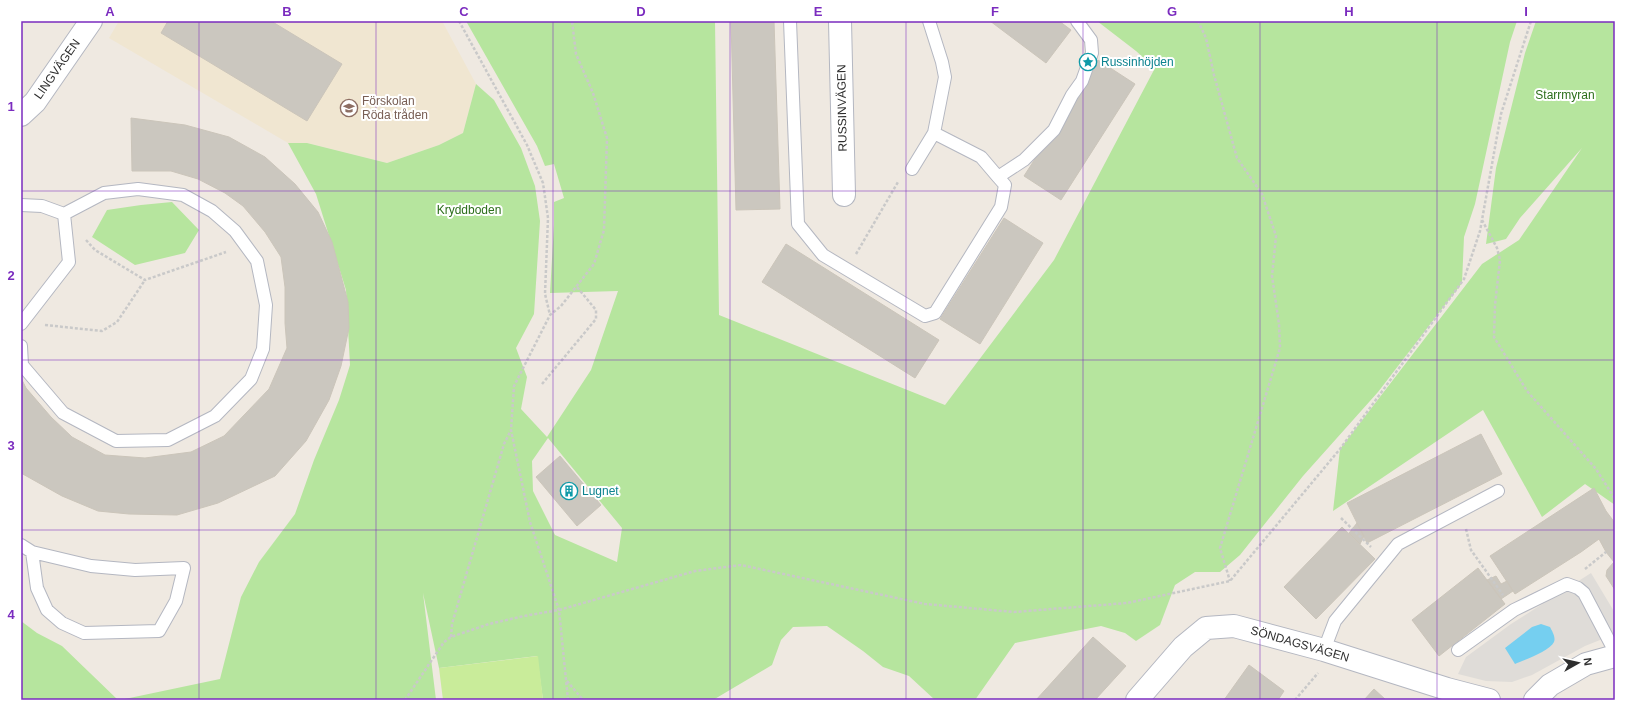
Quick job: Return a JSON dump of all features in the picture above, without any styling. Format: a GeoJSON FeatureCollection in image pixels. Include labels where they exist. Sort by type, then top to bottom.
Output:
{"type":"FeatureCollection","features":[{"type":"Feature","properties":{"kind":"street","name":"LINGVÄGEN"},"geometry":{"type":"LineString","coordinates":[[21,115],[35,102],[91,21]]}},
{"type":"Feature","properties":{"kind":"street","name":"RUSSINVÄGEN"},"geometry":{"type":"LineString","coordinates":[[840,21],[844,195]]}},
{"type":"Feature","properties":{"kind":"street","name":"SÖNDAGSVÄGEN"},"geometry":{"type":"LineString","coordinates":[[1136,700],[1183,647],[1206,628],[1234,626],[1324,650],[1447,689],[1490,700]]}},
{"type":"Feature","properties":{"kind":"street"},"geometry":{"type":"LineString","coordinates":[[1535,700],[1550,684],[1586,664],[1615,656]]}},
{"type":"Feature","properties":{"kind":"lane"},"geometry":{"type":"LineString","coordinates":[[790,21],[798,224],[823,255],[925,316],[935,313],[1001,207],[1005,185],[981,157],[934,133]]}},
{"type":"Feature","properties":{"kind":"lane"},"geometry":{"type":"LineString","coordinates":[[912,169],[934,133],[945,77],[942,62],[929,21]]}},
{"type":"Feature","properties":{"kind":"lane"},"geometry":{"type":"LineString","coordinates":[[998,177],[1024,160],[1054,130],[1072,95],[1082,81],[1092,53],[1091,40],[1077,21]]}},
{"type":"Feature","properties":{"kind":"lane"},"geometry":{"type":"LineString","coordinates":[[21,205],[42,206],[64,214],[104,192],[138,189],[182,195],[212,211],[235,231],[257,261],[266,305],[263,350],[251,379],[215,416],[168,440],[116,441],[63,413],[22,365],[21,346]]}},
{"type":"Feature","properties":{"kind":"lane"},"geometry":{"type":"LineString","coordinates":[[22,323],[68,262],[64,214]]}},
{"type":"Feature","properties":{"kind":"lane"},"geometry":{"type":"LineString","coordinates":[[1324,650],[1335,621],[1398,544],[1498,491]]}},
{"type":"Feature","properties":{"kind":"lane"},"geometry":{"type":"LineString","coordinates":[[21,545],[32,552],[92,566],[135,570],[184,568],[176,601],[159,631],[84,633],[62,623],[48,610],[37,588],[32,552]]}},
{"type":"Feature","properties":{"kind":"lane"},"geometry":{"type":"LineString","coordinates":[[1458,650],[1514,610],[1567,584],[1584,593],[1615,652]]}},
{"type":"Feature","properties":{"kind":"path"},"geometry":{"type":"LineString","coordinates":[[459,21],[527,145],[543,183],[548,218],[544,294],[550,315]]}},
{"type":"Feature","properties":{"kind":"path"},"geometry":{"type":"LineString","coordinates":[[568,700],[558,610],[530,522],[511,430],[514,386],[550,315],[561,306],[594,264],[604,230],[607,138],[592,93],[576,54],[572,21]]}},
{"type":"Feature","properties":{"kind":"path"},"geometry":{"type":"LineString","coordinates":[[1198,21],[1206,38],[1214,75],[1236,158],[1262,194],[1276,236],[1272,276],[1279,324],[1280,348],[1220,548],[1230,581]]}},
{"type":"Feature","properties":{"kind":"path"},"geometry":{"type":"LineString","coordinates":[[405,700],[444,642],[451,637],[489,624],[558,610],[695,571],[741,565],[925,604],[1014,612],[1127,603],[1230,581],[1340,449],[1464,279],[1480,231],[1501,114],[1531,21]]}},
{"type":"Feature","properties":{"kind":"path"},"geometry":{"type":"LineString","coordinates":[[849,271],[852,261],[906,170],[912,169]]}},
{"type":"Feature","properties":{"kind":"path"},"geometry":{"type":"LineString","coordinates":[[64,214],[95,250],[145,280]]}},
{"type":"Feature","properties":{"kind":"path"},"geometry":{"type":"LineString","coordinates":[[1482,220],[1496,248],[1500,260],[1495,305],[1494,337],[1526,392],[1596,469],[1615,499]]}},
{"type":"Feature","properties":{"kind":"path"},"geometry":{"type":"LineString","coordinates":[[22,323],[102,331],[117,322],[145,280],[246,246]]}},
{"type":"Feature","properties":{"kind":"path"},"geometry":{"type":"LineString","coordinates":[[542,384],[596,320],[596,310],[577,286]]}},
{"type":"Feature","properties":{"kind":"path"},"geometry":{"type":"LineString","coordinates":[[451,637],[452,624],[504,444],[511,430]]}},
{"type":"Feature","properties":{"kind":"path"},"geometry":{"type":"LineString","coordinates":[[1462,511],[1471,550],[1495,584]]}},
{"type":"Feature","properties":{"kind":"path"},"geometry":{"type":"LineString","coordinates":[[1341,518],[1359,536]]}},
{"type":"Feature","properties":{"kind":"path"},"geometry":{"type":"LineString","coordinates":[[1567,584],[1606,552]]}},
{"type":"Feature","properties":{"kind":"path"},"geometry":{"type":"LineString","coordinates":[[1294,700],[1311,682],[1321,668],[1324,650]]}},
{"type":"Feature","properties":{"kind":"path"},"geometry":{"type":"LineString","coordinates":[[566,681],[582,700]]}},
{"type":"Feature","properties":{"kind":"shaded area","name":"Förskolan Röda tråden"},"geometry":{"type":"Polygon","coordinates":[[[119,21],[442,21],[476,84],[463,133],[439,145],[387,163],[307,143],[288,143],[109,38],[119,21]]]}},
{"type":"Feature","properties":{"kind":"shaded area"},"geometry":{"type":"Polygon","coordinates":[[[1591,573],[1615,613],[1615,634],[1585,646],[1532,675],[1512,682],[1486,681],[1458,674],[1466,657],[1511,624],[1591,573]]]}},
{"type":"Feature","properties":{"kind":"green space","name":"Kryddboden"},"geometry":{"type":"Polygon","coordinates":[[[466,21],[715,21],[719,315],[945,405],[1054,260],[1155,68],[1136,51],[1097,21],[1517,21],[1510,42],[1475,204],[1464,237],[1462,283],[1378,392],[1303,476],[1240,555],[1220,572],[1195,572],[1175,585],[1160,625],[1136,641],[1125,633],[1101,626],[1015,643],[975,700],[935,700],[909,676],[883,667],[827,626],[793,627],[781,640],[772,665],[713,700],[543,700],[537,656],[439,668],[423,593],[436,700],[120,700],[220,679],[241,597],[259,562],[295,514],[314,460],[339,400],[350,365],[346,290],[316,194],[288,143],[307,143],[387,163],[439,145],[463,133],[476,84],[494,100],[521,148],[535,186],[540,221],[534,314],[516,348],[527,377],[521,409],[547,437],[591,370],[618,291],[550,293],[554,202],[564,198],[554,164],[545,166],[537,146],[466,21]],[[548,438],[532,461],[533,491],[555,535],[617,562],[622,528],[548,438]]]}},
{"type":"Feature","properties":{"kind":"green space","name":"Starrmyran"},"geometry":{"type":"Polygon","coordinates":[[[1536,21],[1615,21],[1615,505],[1585,484],[1542,517],[1483,410],[1333,511],[1340,449],[1482,264],[1519,240],[1582,148],[1520,218],[1506,239],[1486,244],[1496,168],[1525,53],[1536,21]]]}},
{"type":"Feature","properties":{"kind":"green space"},"geometry":{"type":"Polygon","coordinates":[[[172,202],[199,230],[185,253],[135,265],[92,237],[107,210],[172,202]]]}},
{"type":"Feature","properties":{"kind":"green space"},"geometry":{"type":"Polygon","coordinates":[[[21,621],[37,633],[62,646],[118,700],[21,700],[21,621]]]}},
{"type":"Feature","properties":{"kind":"green space"},"geometry":{"type":"Polygon","coordinates":[[[538,656],[543,700],[443,700],[439,668],[538,656]]]}},
{"type":"Feature","properties":{"kind":"water"},"geometry":{"type":"Polygon","coordinates":[[[1541,624],[1550,627],[1554,636],[1554,642],[1542,652],[1515,664],[1505,648],[1532,627],[1541,624]]]}},
{"type":"Feature","properties":{"kind":"building"},"geometry":{"type":"Polygon","coordinates":[[[168,21],[271,21],[342,64],[307,121],[161,33],[168,21]]]}},
{"type":"Feature","properties":{"kind":"building"},"geometry":{"type":"Polygon","coordinates":[[[731,21],[774,21],[780,209],[736,210],[731,21]]]}},
{"type":"Feature","properties":{"kind":"building"},"geometry":{"type":"Polygon","coordinates":[[[990,21],[1059,21],[1071,30],[1046,63],[990,21]]]}},
{"type":"Feature","properties":{"kind":"building"},"geometry":{"type":"Polygon","coordinates":[[[1098,60],[1135,84],[1061,200],[1024,176],[1064,114],[1082,81],[1098,60]]]}},
{"type":"Feature","properties":{"kind":"building"},"geometry":{"type":"Polygon","coordinates":[[[131,118],[185,125],[229,137],[265,157],[295,184],[318,212],[332,242],[348,302],[349,328],[341,366],[329,400],[306,441],[275,476],[218,503],[177,515],[129,514],[98,511],[62,496],[21,473],[21,378],[26,388],[51,417],[72,437],[105,455],[145,458],[191,452],[224,436],[269,389],[287,348],[285,287],[281,257],[265,232],[243,206],[225,193],[198,179],[171,171],[132,171],[131,118]]]}},
{"type":"Feature","properties":{"kind":"building"},"geometry":{"type":"Polygon","coordinates":[[[1004,218],[1043,243],[980,344],[940,319],[1004,218]]]}},
{"type":"Feature","properties":{"kind":"building"},"geometry":{"type":"Polygon","coordinates":[[[786,244],[939,340],[915,378],[762,282],[786,244]]]}},
{"type":"Feature","properties":{"kind":"building"},"geometry":{"type":"Polygon","coordinates":[[[1481,434],[1502,474],[1367,543],[1347,503],[1481,434]]]}},
{"type":"Feature","properties":{"kind":"building","name":"Lugnet"},"geometry":{"type":"Polygon","coordinates":[[[560,456],[601,505],[577,526],[536,477],[560,456]]]}},
{"type":"Feature","properties":{"kind":"building"},"geometry":{"type":"Polygon","coordinates":[[[1594,488],[1606,511],[1615,523],[1615,590],[1606,576],[1607,570],[1614,562],[1606,552],[1599,539],[1515,594],[1490,556],[1594,488]]]}},
{"type":"Feature","properties":{"kind":"building"},"geometry":{"type":"Polygon","coordinates":[[[1357,523],[1364,536],[1360,544],[1349,533],[1357,523]]]}},
{"type":"Feature","properties":{"kind":"building"},"geometry":{"type":"Polygon","coordinates":[[[1342,527],[1375,559],[1316,619],[1284,587],[1342,527]]]}},
{"type":"Feature","properties":{"kind":"building"},"geometry":{"type":"Polygon","coordinates":[[[1478,568],[1505,604],[1439,656],[1412,620],[1478,568]]]}},
{"type":"Feature","properties":{"kind":"building"},"geometry":{"type":"Polygon","coordinates":[[[1496,576],[1501,584],[1507,581],[1513,591],[1501,599],[1487,580],[1496,576]]]}},
{"type":"Feature","properties":{"kind":"building"},"geometry":{"type":"Polygon","coordinates":[[[1093,637],[1126,666],[1095,700],[1036,700],[1093,637]]]}},
{"type":"Feature","properties":{"kind":"building"},"geometry":{"type":"Polygon","coordinates":[[[1249,665],[1284,691],[1278,700],[1224,700],[1249,665]]]}},
{"type":"Feature","properties":{"kind":"building"},"geometry":{"type":"Polygon","coordinates":[[[1374,689],[1386,700],[1364,700],[1374,689]]]}},
{"type":"Feature","properties":{"kind":"place","name":"Russinhöjden"},"geometry":{"type":"Point","coordinates":[1088,62]}},
{"type":"Feature","properties":{"kind":"place","name":"Förskolan Röda tråden"},"geometry":{"type":"Point","coordinates":[349,108]}},
{"type":"Feature","properties":{"kind":"place","name":"Lugnet"},"geometry":{"type":"Point","coordinates":[569,491]}}]}
